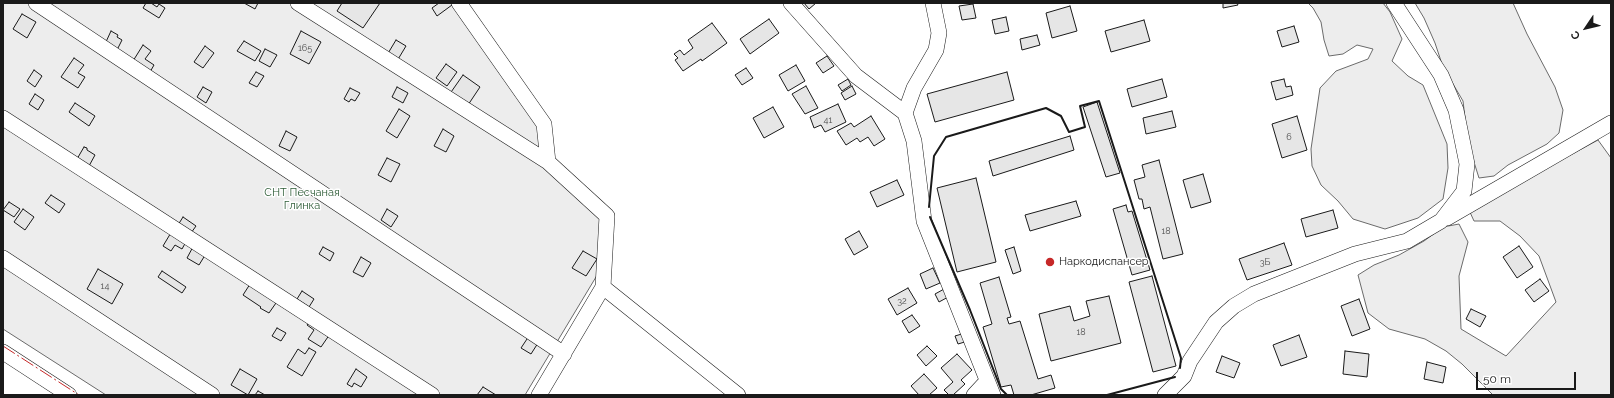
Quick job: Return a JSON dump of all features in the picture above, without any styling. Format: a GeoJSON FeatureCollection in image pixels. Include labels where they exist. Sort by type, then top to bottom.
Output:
{"type":"FeatureCollection","features":[{"type":"Feature","properties":{"kind":"street"},"geometry":{"type":"LineString","coordinates":[[36,3],[564,354]]}},
{"type":"Feature","properties":{"kind":"street"},"geometry":{"type":"LineString","coordinates":[[298,3],[548,162],[607,216],[603,287],[539,395]]}},
{"type":"Feature","properties":{"kind":"street"},"geometry":{"type":"LineString","coordinates":[[459,3],[544,124],[548,162]]}},
{"type":"Feature","properties":{"kind":"street"},"geometry":{"type":"LineString","coordinates":[[791,3],[856,76],[905,113],[914,141],[924,221],[990,388],[974,395]]}},
{"type":"Feature","properties":{"kind":"street"},"geometry":{"type":"LineString","coordinates":[[905,113],[914,88],[936,50],[940,33],[933,3]]}},
{"type":"Feature","properties":{"kind":"street"},"geometry":{"type":"LineString","coordinates":[[1394,3],[1441,75],[1458,118],[1467,164],[1464,191],[1441,221]]}},
{"type":"Feature","properties":{"kind":"street"},"geometry":{"type":"LineString","coordinates":[[3,118],[432,395]]}},
{"type":"Feature","properties":{"kind":"street"},"geometry":{"type":"LineString","coordinates":[[1165,395],[1184,376],[1190,361],[1216,322],[1234,306],[1254,294],[1355,254],[1407,240],[1611,124]]}},
{"type":"Feature","properties":{"kind":"street"},"geometry":{"type":"LineString","coordinates":[[3,258],[212,395]]}},
{"type":"Feature","properties":{"kind":"street"},"geometry":{"type":"LineString","coordinates":[[603,287],[738,395]]}},
{"type":"Feature","properties":{"kind":"street"},"geometry":{"type":"LineString","coordinates":[[3,352],[69,395]]}},
{"type":"Feature","properties":{"kind":"shaded area","name":"СНТ Песчаная Глинка"},"geometry":{"type":"Polygon","coordinates":[[[3,3],[453,3],[541,127],[543,167],[601,219],[599,272],[525,395],[106,395],[3,329],[3,3]]]}},
{"type":"Feature","properties":{"kind":"shaded area"},"geometry":{"type":"Polygon","coordinates":[[[1308,3],[1383,3],[1390,12],[1402,39],[1392,61],[1408,76],[1423,85],[1447,144],[1448,168],[1443,199],[1418,218],[1385,229],[1353,219],[1338,201],[1321,185],[1312,166],[1311,149],[1320,88],[1336,71],[1368,59],[1373,49],[1357,45],[1343,54],[1329,56],[1324,40],[1321,22],[1313,8],[1308,3]]]}},
{"type":"Feature","properties":{"kind":"shaded area"},"geometry":{"type":"Polygon","coordinates":[[[1415,3],[1513,3],[1527,34],[1555,87],[1563,110],[1559,133],[1547,144],[1508,165],[1494,176],[1479,178],[1468,143],[1463,101],[1443,67],[1435,43],[1424,18],[1415,3]]]}},
{"type":"Feature","properties":{"kind":"shaded area"},"geometry":{"type":"Polygon","coordinates":[[[1598,140],[1611,158],[1611,395],[1493,395],[1462,364],[1446,351],[1425,339],[1389,329],[1368,313],[1358,275],[1374,265],[1399,255],[1424,241],[1443,227],[1459,224],[1468,242],[1459,276],[1461,329],[1506,356],[1556,302],[1539,256],[1520,236],[1500,221],[1474,221],[1469,210],[1598,140]]]}},
{"type":"Feature","properties":{"kind":"building"},"geometry":{"type":"Polygon","coordinates":[[[146,3],[151,3],[157,7],[159,4],[165,8],[159,18],[143,8],[146,3]]]}},
{"type":"Feature","properties":{"kind":"building"},"geometry":{"type":"Polygon","coordinates":[[[244,3],[258,3],[255,9],[244,3]]]}},
{"type":"Feature","properties":{"kind":"building"},"geometry":{"type":"Polygon","coordinates":[[[342,3],[380,3],[363,28],[337,11],[342,3]]]}},
{"type":"Feature","properties":{"kind":"building"},"geometry":{"type":"Polygon","coordinates":[[[439,3],[451,3],[452,5],[437,16],[432,8],[439,3]]]}},
{"type":"Feature","properties":{"kind":"building"},"geometry":{"type":"Polygon","coordinates":[[[804,3],[816,3],[809,9],[804,3]]]}},
{"type":"Feature","properties":{"kind":"building"},"geometry":{"type":"Polygon","coordinates":[[[1223,3],[1237,3],[1238,5],[1223,8],[1223,3]]]}},
{"type":"Feature","properties":{"kind":"building"},"geometry":{"type":"Polygon","coordinates":[[[973,4],[976,18],[962,20],[959,6],[973,4]]]}},
{"type":"Feature","properties":{"kind":"building"},"geometry":{"type":"Polygon","coordinates":[[[1070,6],[1077,31],[1052,38],[1046,13],[1070,6]]]}},
{"type":"Feature","properties":{"kind":"building"},"geometry":{"type":"Polygon","coordinates":[[[22,14],[36,22],[27,38],[13,29],[22,14]]]}},
{"type":"Feature","properties":{"kind":"building"},"geometry":{"type":"Polygon","coordinates":[[[1006,17],[1009,31],[995,34],[992,20],[1006,17]]]}},
{"type":"Feature","properties":{"kind":"building"},"geometry":{"type":"Polygon","coordinates":[[[769,19],[779,33],[750,54],[740,39],[769,19]]]}},
{"type":"Feature","properties":{"kind":"building"},"geometry":{"type":"Polygon","coordinates":[[[1144,20],[1150,41],[1111,52],[1105,31],[1144,20]]]}},
{"type":"Feature","properties":{"kind":"building"},"geometry":{"type":"Polygon","coordinates":[[[712,23],[727,43],[702,61],[701,59],[683,71],[675,60],[678,58],[674,54],[680,50],[684,55],[693,48],[688,40],[712,23]]]}},
{"type":"Feature","properties":{"kind":"building"},"geometry":{"type":"Polygon","coordinates":[[[1294,26],[1299,42],[1282,47],[1277,31],[1294,26]]]}},
{"type":"Feature","properties":{"kind":"building"},"geometry":{"type":"Polygon","coordinates":[[[111,31],[118,35],[117,37],[122,40],[117,50],[105,44],[111,31]]]}},
{"type":"Feature","properties":{"kind":"building"},"geometry":{"type":"Polygon","coordinates":[[[301,31],[321,42],[309,64],[290,54],[301,31]]]}},
{"type":"Feature","properties":{"kind":"building"},"geometry":{"type":"Polygon","coordinates":[[[1037,35],[1040,45],[1022,50],[1020,39],[1037,35]]]}},
{"type":"Feature","properties":{"kind":"building"},"geometry":{"type":"Polygon","coordinates":[[[396,40],[406,46],[397,61],[387,55],[396,40]]]}},
{"type":"Feature","properties":{"kind":"building"},"geometry":{"type":"Polygon","coordinates":[[[244,41],[261,51],[255,61],[237,51],[244,41]]]}},
{"type":"Feature","properties":{"kind":"building"},"geometry":{"type":"Polygon","coordinates":[[[143,45],[151,51],[145,59],[154,65],[150,72],[133,61],[143,45]]]}},
{"type":"Feature","properties":{"kind":"building"},"geometry":{"type":"Polygon","coordinates":[[[205,46],[214,53],[203,68],[194,62],[205,46]]]}},
{"type":"Feature","properties":{"kind":"building"},"geometry":{"type":"Polygon","coordinates":[[[265,49],[277,55],[270,67],[259,61],[265,49]]]}},
{"type":"Feature","properties":{"kind":"building"},"geometry":{"type":"Polygon","coordinates":[[[827,56],[834,66],[823,73],[816,63],[827,56]]]}},
{"type":"Feature","properties":{"kind":"building"},"geometry":{"type":"Polygon","coordinates":[[[74,58],[84,65],[78,73],[85,77],[78,88],[61,77],[74,58]]]}},
{"type":"Feature","properties":{"kind":"building"},"geometry":{"type":"Polygon","coordinates":[[[446,64],[457,72],[447,86],[436,78],[446,64]]]}},
{"type":"Feature","properties":{"kind":"building"},"geometry":{"type":"Polygon","coordinates":[[[796,65],[805,81],[788,91],[779,75],[796,65]]]}},
{"type":"Feature","properties":{"kind":"building"},"geometry":{"type":"Polygon","coordinates":[[[746,68],[753,78],[742,85],[735,75],[746,68]]]}},
{"type":"Feature","properties":{"kind":"building"},"geometry":{"type":"Polygon","coordinates":[[[34,70],[42,76],[35,87],[27,81],[34,70]]]}},
{"type":"Feature","properties":{"kind":"building"},"geometry":{"type":"Polygon","coordinates":[[[256,72],[264,76],[257,87],[249,83],[256,72]]]}},
{"type":"Feature","properties":{"kind":"building"},"geometry":{"type":"Polygon","coordinates":[[[1007,72],[1014,100],[935,122],[927,94],[1007,72]]]}},
{"type":"Feature","properties":{"kind":"building"},"geometry":{"type":"Polygon","coordinates":[[[463,75],[480,87],[468,105],[449,95],[463,75]]]}},
{"type":"Feature","properties":{"kind":"building"},"geometry":{"type":"Polygon","coordinates":[[[848,79],[851,85],[842,91],[838,85],[848,79]]]}},
{"type":"Feature","properties":{"kind":"building"},"geometry":{"type":"Polygon","coordinates":[[[1162,79],[1167,97],[1132,107],[1127,89],[1162,79]]]}},
{"type":"Feature","properties":{"kind":"building"},"geometry":{"type":"Polygon","coordinates":[[[1284,79],[1286,87],[1291,86],[1293,95],[1276,100],[1271,82],[1284,79]]]}},
{"type":"Feature","properties":{"kind":"building"},"geometry":{"type":"Polygon","coordinates":[[[806,86],[818,108],[805,114],[792,94],[806,86]]]}},
{"type":"Feature","properties":{"kind":"building"},"geometry":{"type":"Polygon","coordinates":[[[852,86],[856,94],[845,100],[841,93],[852,86]]]}},
{"type":"Feature","properties":{"kind":"building"},"geometry":{"type":"Polygon","coordinates":[[[203,87],[212,92],[206,103],[197,97],[203,87]]]}},
{"type":"Feature","properties":{"kind":"building"},"geometry":{"type":"Polygon","coordinates":[[[397,87],[408,93],[403,103],[392,97],[397,87]]]}},
{"type":"Feature","properties":{"kind":"building"},"geometry":{"type":"Polygon","coordinates":[[[350,88],[360,93],[355,101],[351,99],[349,102],[344,99],[350,88]]]}},
{"type":"Feature","properties":{"kind":"building"},"geometry":{"type":"Polygon","coordinates":[[[35,94],[44,100],[38,110],[29,104],[35,94]]]}},
{"type":"Feature","properties":{"kind":"building"},"geometry":{"type":"Polygon","coordinates":[[[1097,102],[1120,173],[1106,177],[1083,107],[1097,102]]]}},
{"type":"Feature","properties":{"kind":"building"},"geometry":{"type":"Polygon","coordinates":[[[75,103],[95,116],[89,126],[69,112],[75,103]]]}},
{"type":"Feature","properties":{"kind":"building"},"geometry":{"type":"Polygon","coordinates":[[[838,104],[846,122],[825,132],[821,125],[814,128],[810,117],[838,104]]]}},
{"type":"Feature","properties":{"kind":"building"},"geometry":{"type":"Polygon","coordinates":[[[773,107],[784,127],[764,138],[753,118],[773,107]]]}},
{"type":"Feature","properties":{"kind":"building"},"geometry":{"type":"Polygon","coordinates":[[[399,109],[410,116],[397,138],[386,131],[399,109]]]}},
{"type":"Feature","properties":{"kind":"building"},"geometry":{"type":"Polygon","coordinates":[[[1172,111],[1176,127],[1146,134],[1143,118],[1172,111]]]}},
{"type":"Feature","properties":{"kind":"building"},"geometry":{"type":"Polygon","coordinates":[[[871,116],[885,139],[874,146],[868,137],[860,142],[857,138],[846,145],[837,131],[851,123],[854,127],[871,116]]]}},
{"type":"Feature","properties":{"kind":"building"},"geometry":{"type":"Polygon","coordinates":[[[1297,116],[1307,150],[1282,158],[1272,124],[1297,116]]]}},
{"type":"Feature","properties":{"kind":"building"},"geometry":{"type":"Polygon","coordinates":[[[443,129],[454,136],[446,152],[434,146],[443,129]]]}},
{"type":"Feature","properties":{"kind":"building"},"geometry":{"type":"Polygon","coordinates":[[[286,131],[297,137],[290,151],[279,146],[286,131]]]}},
{"type":"Feature","properties":{"kind":"building"},"geometry":{"type":"Polygon","coordinates":[[[1070,136],[1074,150],[993,176],[989,161],[1070,136]]]}},
{"type":"Feature","properties":{"kind":"building"},"geometry":{"type":"Polygon","coordinates":[[[84,147],[95,155],[89,166],[77,159],[84,147]]]}},
{"type":"Feature","properties":{"kind":"building"},"geometry":{"type":"Polygon","coordinates":[[[387,158],[400,164],[391,182],[378,175],[387,158]]]}},
{"type":"Feature","properties":{"kind":"building"},"geometry":{"type":"Polygon","coordinates":[[[1159,160],[1183,254],[1163,259],[1150,207],[1144,209],[1142,199],[1139,199],[1134,180],[1145,177],[1142,165],[1159,160]]]}},
{"type":"Feature","properties":{"kind":"building"},"geometry":{"type":"Polygon","coordinates":[[[1203,174],[1211,202],[1191,208],[1183,180],[1203,174]]]}},
{"type":"Feature","properties":{"kind":"building"},"geometry":{"type":"Polygon","coordinates":[[[976,178],[996,262],[957,272],[937,188],[976,178]]]}},
{"type":"Feature","properties":{"kind":"building"},"geometry":{"type":"Polygon","coordinates":[[[897,180],[904,195],[877,207],[870,192],[897,180]]]}},
{"type":"Feature","properties":{"kind":"building"},"geometry":{"type":"Polygon","coordinates":[[[51,195],[65,204],[59,213],[45,203],[51,195]]]}},
{"type":"Feature","properties":{"kind":"building"},"geometry":{"type":"Polygon","coordinates":[[[1076,201],[1081,216],[1030,231],[1025,215],[1076,201]]]}},
{"type":"Feature","properties":{"kind":"building"},"geometry":{"type":"Polygon","coordinates":[[[9,202],[20,209],[14,217],[3,210],[9,202]]]}},
{"type":"Feature","properties":{"kind":"building"},"geometry":{"type":"Polygon","coordinates":[[[1126,205],[1128,212],[1132,211],[1150,270],[1132,275],[1113,209],[1126,205]]]}},
{"type":"Feature","properties":{"kind":"building"},"geometry":{"type":"Polygon","coordinates":[[[23,209],[34,217],[25,230],[14,222],[23,209]]]}},
{"type":"Feature","properties":{"kind":"building"},"geometry":{"type":"Polygon","coordinates":[[[387,209],[398,216],[391,227],[381,220],[387,209]]]}},
{"type":"Feature","properties":{"kind":"building"},"geometry":{"type":"Polygon","coordinates":[[[1333,210],[1338,228],[1306,237],[1301,219],[1333,210]]]}},
{"type":"Feature","properties":{"kind":"building"},"geometry":{"type":"Polygon","coordinates":[[[183,217],[196,226],[191,233],[178,225],[183,217]]]}},
{"type":"Feature","properties":{"kind":"building"},"geometry":{"type":"Polygon","coordinates":[[[172,231],[187,240],[182,249],[175,245],[171,251],[163,246],[172,231]]]}},
{"type":"Feature","properties":{"kind":"building"},"geometry":{"type":"Polygon","coordinates":[[[859,231],[868,247],[854,255],[845,239],[859,231]]]}},
{"type":"Feature","properties":{"kind":"building"},"geometry":{"type":"Polygon","coordinates":[[[1284,243],[1292,265],[1247,280],[1239,259],[1284,243]]]}},
{"type":"Feature","properties":{"kind":"building"},"geometry":{"type":"Polygon","coordinates":[[[194,245],[207,252],[199,265],[187,258],[194,245]]]}},
{"type":"Feature","properties":{"kind":"building"},"geometry":{"type":"Polygon","coordinates":[[[1519,246],[1533,267],[1517,278],[1503,257],[1519,246]]]}},
{"type":"Feature","properties":{"kind":"building"},"geometry":{"type":"Polygon","coordinates":[[[323,247],[334,253],[330,261],[319,254],[323,247]]]}},
{"type":"Feature","properties":{"kind":"building"},"geometry":{"type":"Polygon","coordinates":[[[1014,247],[1021,271],[1013,274],[1005,250],[1014,247]]]}},
{"type":"Feature","properties":{"kind":"building"},"geometry":{"type":"Polygon","coordinates":[[[583,251],[597,259],[586,276],[572,268],[583,251]]]}},
{"type":"Feature","properties":{"kind":"building"},"geometry":{"type":"Polygon","coordinates":[[[361,257],[371,263],[363,277],[353,272],[361,257]]]}},
{"type":"Feature","properties":{"kind":"building"},"geometry":{"type":"Polygon","coordinates":[[[933,268],[940,283],[926,289],[920,274],[933,268]]]}},
{"type":"Feature","properties":{"kind":"building"},"geometry":{"type":"Polygon","coordinates":[[[98,269],[123,284],[112,304],[87,289],[98,269]]]}},
{"type":"Feature","properties":{"kind":"building"},"geometry":{"type":"Polygon","coordinates":[[[162,271],[186,287],[182,293],[158,277],[162,271]]]}},
{"type":"Feature","properties":{"kind":"building"},"geometry":{"type":"Polygon","coordinates":[[[1152,276],[1176,366],[1153,372],[1129,282],[1152,276]]]}},
{"type":"Feature","properties":{"kind":"building"},"geometry":{"type":"Polygon","coordinates":[[[999,277],[1011,317],[1007,318],[1009,324],[1020,321],[1038,379],[1051,375],[1055,388],[1031,395],[1014,395],[1011,385],[1001,387],[983,327],[992,324],[980,283],[999,277]]]}},
{"type":"Feature","properties":{"kind":"building"},"geometry":{"type":"Polygon","coordinates":[[[1540,279],[1549,291],[1534,302],[1525,290],[1540,279]]]}},
{"type":"Feature","properties":{"kind":"building"},"geometry":{"type":"Polygon","coordinates":[[[252,281],[276,303],[269,313],[243,295],[252,281]]]}},
{"type":"Feature","properties":{"kind":"building"},"geometry":{"type":"Polygon","coordinates":[[[908,288],[917,303],[897,315],[888,299],[908,288]]]}},
{"type":"Feature","properties":{"kind":"building"},"geometry":{"type":"Polygon","coordinates":[[[946,288],[950,296],[939,302],[935,294],[946,288]]]}},
{"type":"Feature","properties":{"kind":"building"},"geometry":{"type":"Polygon","coordinates":[[[302,291],[314,299],[309,307],[297,299],[302,291]]]}},
{"type":"Feature","properties":{"kind":"building"},"geometry":{"type":"Polygon","coordinates":[[[1109,296],[1121,343],[1051,361],[1039,314],[1070,306],[1074,321],[1090,316],[1086,301],[1109,296]]]}},
{"type":"Feature","properties":{"kind":"building"},"geometry":{"type":"Polygon","coordinates":[[[1359,299],[1370,329],[1352,336],[1341,306],[1359,299]]]}},
{"type":"Feature","properties":{"kind":"building"},"geometry":{"type":"Polygon","coordinates":[[[1471,309],[1486,316],[1480,327],[1466,319],[1471,309]]]}},
{"type":"Feature","properties":{"kind":"building"},"geometry":{"type":"Polygon","coordinates":[[[912,315],[920,326],[909,333],[902,321],[912,315]]]}},
{"type":"Feature","properties":{"kind":"building"},"geometry":{"type":"Polygon","coordinates":[[[310,321],[332,331],[321,347],[308,339],[314,330],[307,325],[310,321]]]}},
{"type":"Feature","properties":{"kind":"building"},"geometry":{"type":"Polygon","coordinates":[[[277,328],[286,333],[281,341],[272,336],[277,328]]]}},
{"type":"Feature","properties":{"kind":"building"},"geometry":{"type":"Polygon","coordinates":[[[965,333],[968,341],[958,344],[955,336],[965,333]]]}},
{"type":"Feature","properties":{"kind":"building"},"geometry":{"type":"Polygon","coordinates":[[[1299,335],[1307,357],[1281,366],[1273,345],[1299,335]]]}},
{"type":"Feature","properties":{"kind":"building"},"geometry":{"type":"Polygon","coordinates":[[[529,336],[538,343],[531,354],[521,348],[529,336]]]}},
{"type":"Feature","properties":{"kind":"building"},"geometry":{"type":"Polygon","coordinates":[[[927,346],[937,356],[926,366],[917,355],[927,346]]]}},
{"type":"Feature","properties":{"kind":"building"},"geometry":{"type":"Polygon","coordinates":[[[309,348],[316,352],[302,376],[287,367],[298,349],[305,354],[309,348]]]}},
{"type":"Feature","properties":{"kind":"building"},"geometry":{"type":"Polygon","coordinates":[[[1345,351],[1369,354],[1367,377],[1343,374],[1345,351]]]}},
{"type":"Feature","properties":{"kind":"building"},"geometry":{"type":"Polygon","coordinates":[[[957,354],[972,370],[961,380],[965,384],[953,395],[949,395],[944,390],[953,382],[941,368],[957,354]]]}},
{"type":"Feature","properties":{"kind":"building"},"geometry":{"type":"Polygon","coordinates":[[[1222,356],[1240,363],[1234,378],[1216,372],[1222,356]]]}},
{"type":"Feature","properties":{"kind":"building"},"geometry":{"type":"Polygon","coordinates":[[[1427,362],[1446,367],[1443,383],[1424,379],[1427,362]]]}},
{"type":"Feature","properties":{"kind":"building"},"geometry":{"type":"Polygon","coordinates":[[[240,369],[257,379],[248,395],[231,385],[240,369]]]}},
{"type":"Feature","properties":{"kind":"building"},"geometry":{"type":"Polygon","coordinates":[[[356,369],[367,377],[361,387],[354,383],[352,387],[347,384],[356,369]]]}},
{"type":"Feature","properties":{"kind":"building"},"geometry":{"type":"Polygon","coordinates":[[[924,374],[937,388],[929,395],[919,395],[911,386],[924,374]]]}},
{"type":"Feature","properties":{"kind":"building"},"geometry":{"type":"Polygon","coordinates":[[[483,387],[496,395],[477,395],[483,387]]]}},
{"type":"Feature","properties":{"kind":"building"},"geometry":{"type":"Polygon","coordinates":[[[258,391],[265,395],[255,395],[258,391]]]}},
{"type":"Feature","properties":{"kind":"wall"},"geometry":{"type":"LineString","coordinates":[[929,207],[934,156],[946,137],[1046,108],[1061,116],[1069,132],[1085,127],[1080,106],[1099,101],[1181,358],[1180,368]]}},
{"type":"Feature","properties":{"kind":"wall"},"geometry":{"type":"LineString","coordinates":[[930,217],[970,310],[1001,389],[1007,395]]}},
{"type":"Feature","properties":{"kind":"wall"},"geometry":{"type":"LineString","coordinates":[[1107,395],[1175,377]]}},
{"type":"Feature","properties":{"kind":"power"},"geometry":{"type":"LineString","coordinates":[[3,346],[79,395]]}},
{"type":"Feature","properties":{"kind":"place","name":"Наркодиспансер"},"geometry":{"type":"Point","coordinates":[1050,262]}}]}
